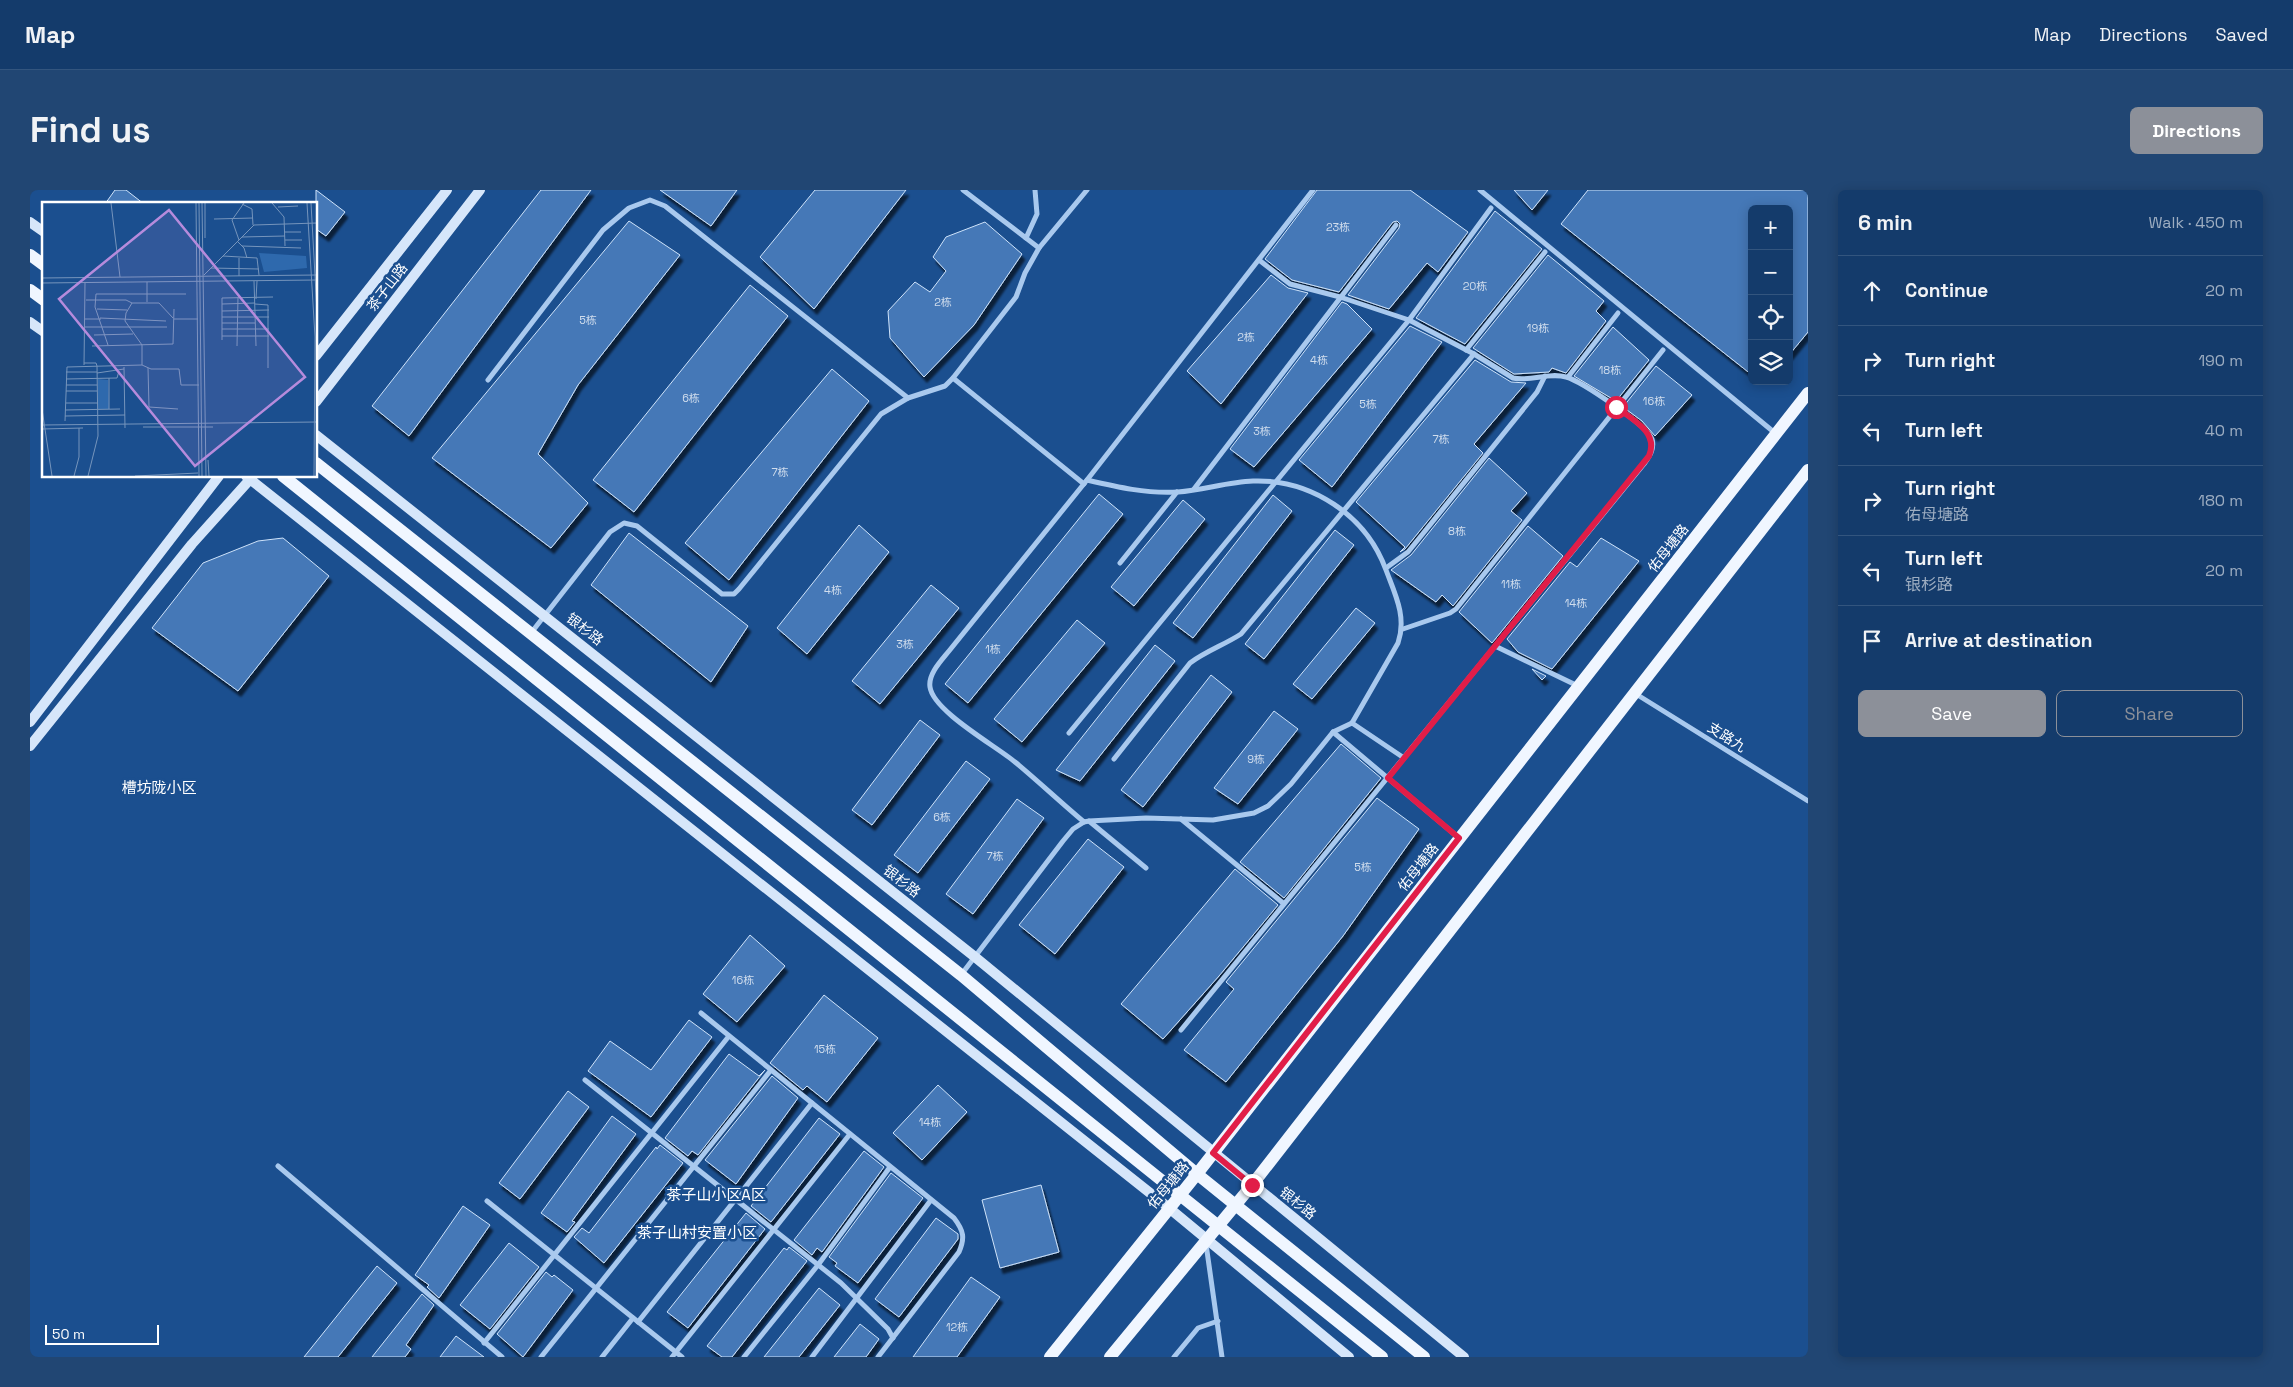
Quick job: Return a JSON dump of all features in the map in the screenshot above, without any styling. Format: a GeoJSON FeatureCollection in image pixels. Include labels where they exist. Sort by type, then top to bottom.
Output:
{"type":"FeatureCollection","features":[{"type":"Feature","properties":{"kind":"main road"},"geometry":{"type":"LineString","coordinates":[[30,255],[42,263]]}},
{"type":"Feature","properties":{"kind":"main road"},"geometry":{"type":"LineString","coordinates":[[30,290],[42,299]]}},
{"type":"Feature","properties":{"kind":"main road","name":"佑母塘路"},"geometry":{"type":"LineString","coordinates":[[1050,1357],[1197,1174],[1808,394]]}},
{"type":"Feature","properties":{"kind":"main road"},"geometry":{"type":"LineString","coordinates":[[318,465],[961,975],[1197,1174],[1424,1357]]}},
{"type":"Feature","properties":{"kind":"main road"},"geometry":{"type":"LineString","coordinates":[[1110,1357],[1252,1185],[1808,470]]}},
{"type":"Feature","properties":{"kind":"main road"},"geometry":{"type":"LineString","coordinates":[[285,478],[1382,1357]]}},
{"type":"Feature","properties":{"kind":"street","name":"茶子山路"},"geometry":{"type":"LineString","coordinates":[[318,353],[447,190]]}},
{"type":"Feature","properties":{"kind":"street","name":"茶子山路"},"geometry":{"type":"LineString","coordinates":[[318,399],[480,190]]}},
{"type":"Feature","properties":{"kind":"street"},"geometry":{"type":"LineString","coordinates":[[963,190],[1038,248]]}},
{"type":"Feature","properties":{"kind":"street"},"geometry":{"type":"LineString","coordinates":[[531,633],[610,532],[624,523],[638,526],[717,591],[722,594],[734,594],[746,584],[880,414],[908,398],[945,386],[954,378],[1016,297],[1025,273],[1038,248],[1088,190]]}},
{"type":"Feature","properties":{"kind":"street"},"geometry":{"type":"LineString","coordinates":[[1146,868],[1013,760],[972,732],[936,701],[932,695],[929,681],[931,674],[1086,482],[1313,190]]}},
{"type":"Feature","properties":{"kind":"street"},"geometry":{"type":"LineString","coordinates":[[1480,190],[1775,434]]}},
{"type":"Feature","properties":{"kind":"street"},"geometry":{"type":"LineString","coordinates":[[1026,238],[1036,214],[1034,191]]}},
{"type":"Feature","properties":{"kind":"street"},"geometry":{"type":"LineString","coordinates":[[488,380],[603,230],[629,208],[650,200],[665,206],[908,398]]}},
{"type":"Feature","properties":{"kind":"street"},"geometry":{"type":"LineString","coordinates":[[1069,733],[1408,320],[1492,208]]}},
{"type":"Feature","properties":{"kind":"street"},"geometry":{"type":"LineString","coordinates":[[30,222],[42,231]]}},
{"type":"Feature","properties":{"kind":"street"},"geometry":{"type":"LineString","coordinates":[[1194,489],[1396,225]]}},
{"type":"Feature","properties":{"kind":"street"},"geometry":{"type":"LineString","coordinates":[[1466,350],[1544,252]]}},
{"type":"Feature","properties":{"kind":"street"},"geometry":{"type":"LineString","coordinates":[[1181,1030],[1283,903],[1388,778],[1649,456],[1652,449],[1652,440],[1648,433],[1616,407],[1568,378],[1556,375],[1519,380],[1513,378],[1474,354],[1408,320],[1340,297],[1290,284],[1259,260]]}},
{"type":"Feature","properties":{"kind":"street"},"geometry":{"type":"LineString","coordinates":[[1568,378],[1618,313]]}},
{"type":"Feature","properties":{"kind":"street"},"geometry":{"type":"LineString","coordinates":[[30,322],[42,331]]}},
{"type":"Feature","properties":{"kind":"street"},"geometry":{"type":"LineString","coordinates":[[1403,629],[1450,613],[1456,608],[1663,350]]}},
{"type":"Feature","properties":{"kind":"street"},"geometry":{"type":"LineString","coordinates":[[1114,759],[1190,664],[1204,652],[1226,643],[1241,634],[1474,354]]}},
{"type":"Feature","properties":{"kind":"street"},"geometry":{"type":"LineString","coordinates":[[1386,568],[1408,552],[1422,536],[1538,392],[1545,376]]}},
{"type":"Feature","properties":{"kind":"street"},"geometry":{"type":"LineString","coordinates":[[954,378],[1086,482],[1132,490],[1177,492],[1252,481],[1276,482],[1320,496],[1344,510],[1360,524],[1372,540],[1386,568],[1397,600],[1403,629],[1398,643],[1352,724],[1333,732],[1291,784],[1268,806],[1254,813],[1213,820],[1122,818],[1087,822],[1073,829],[961,975]]}},
{"type":"Feature","properties":{"kind":"street","name":"银杉路"},"geometry":{"type":"LineString","coordinates":[[318,437],[975,957],[1464,1357]]}},
{"type":"Feature","properties":{"kind":"street"},"geometry":{"type":"LineString","coordinates":[[30,722],[217,478]]}},
{"type":"Feature","properties":{"kind":"street"},"geometry":{"type":"LineString","coordinates":[[30,746],[93,665],[192,544],[249,478]]}},
{"type":"Feature","properties":{"kind":"street"},"geometry":{"type":"LineString","coordinates":[[251,478],[1169,1208],[1349,1357]]}},
{"type":"Feature","properties":{"kind":"street"},"geometry":{"type":"LineString","coordinates":[[1120,563],[1177,492]]}},
{"type":"Feature","properties":{"kind":"street"},"geometry":{"type":"LineString","coordinates":[[1495,646],[1579,687]]}},
{"type":"Feature","properties":{"kind":"street","name":"支路九"},"geometry":{"type":"LineString","coordinates":[[1634,692],[1808,800]]}},
{"type":"Feature","properties":{"kind":"street"},"geometry":{"type":"LineString","coordinates":[[1352,724],[1404,758]]}},
{"type":"Feature","properties":{"kind":"street"},"geometry":{"type":"LineString","coordinates":[[1333,732],[1459,838]]}},
{"type":"Feature","properties":{"kind":"street"},"geometry":{"type":"LineString","coordinates":[[1181,819],[1283,903]]}},
{"type":"Feature","properties":{"kind":"street"},"geometry":{"type":"LineString","coordinates":[[701,1013],[931,1200],[959,1225],[964,1236],[959,1252],[878,1357]]}},
{"type":"Feature","properties":{"kind":"street"},"geometry":{"type":"LineString","coordinates":[[484,1343],[728,1036]]}},
{"type":"Feature","properties":{"kind":"street"},"geometry":{"type":"LineString","coordinates":[[541,1357],[771,1070]]}},
{"type":"Feature","properties":{"kind":"street"},"geometry":{"type":"LineString","coordinates":[[585,1080],[857,1297],[888,1329],[893,1338]]}},
{"type":"Feature","properties":{"kind":"street"},"geometry":{"type":"LineString","coordinates":[[638,1322],[812,1103]]}},
{"type":"Feature","properties":{"kind":"street"},"geometry":{"type":"LineString","coordinates":[[674,1355],[850,1134]]}},
{"type":"Feature","properties":{"kind":"street"},"geometry":{"type":"LineString","coordinates":[[278,1166],[502,1357]]}},
{"type":"Feature","properties":{"kind":"street"},"geometry":{"type":"LineString","coordinates":[[744,1357],[818,1265],[890,1167]]}},
{"type":"Feature","properties":{"kind":"street"},"geometry":{"type":"LineString","coordinates":[[812,1357],[931,1200]]}},
{"type":"Feature","properties":{"kind":"street"},"geometry":{"type":"LineString","coordinates":[[487,1202],[638,1322],[674,1355],[682,1357]]}},
{"type":"Feature","properties":{"kind":"street"},"geometry":{"type":"LineString","coordinates":[[1206,1240],[1222,1357]]}},
{"type":"Feature","properties":{"kind":"street"},"geometry":{"type":"LineString","coordinates":[[602,1357],[633,1318]]}},
{"type":"Feature","properties":{"kind":"street"},"geometry":{"type":"LineString","coordinates":[[1174,1357],[1198,1328],[1218,1321]]}},
{"type":"Feature","properties":{"kind":"building"},"geometry":{"type":"Polygon","coordinates":[[[115,190],[126,190],[141,202],[106,202],[115,190]]]}},
{"type":"Feature","properties":{"kind":"building"},"geometry":{"type":"Polygon","coordinates":[[[316,190],[345,212],[326,236],[318,230],[318,202],[316,202],[316,190]]]}},
{"type":"Feature","properties":{"kind":"building"},"geometry":{"type":"Polygon","coordinates":[[[541,190],[591,190],[409,436],[372,406],[541,190]]]}},
{"type":"Feature","properties":{"kind":"building"},"geometry":{"type":"Polygon","coordinates":[[[660,190],[737,190],[711,226],[660,190]]]}},
{"type":"Feature","properties":{"kind":"building"},"geometry":{"type":"Polygon","coordinates":[[[815,190],[906,190],[814,309],[760,257],[815,190]]]}},
{"type":"Feature","properties":{"kind":"building"},"geometry":{"type":"Polygon","coordinates":[[[1317,190],[1410,190],[1468,232],[1438,272],[1427,263],[1389,309],[1348,295],[1399,228],[1400,224],[1397,221],[1393,222],[1339,292],[1292,280],[1265,259],[1317,190]]]}},
{"type":"Feature","properties":{"kind":"building"},"geometry":{"type":"Polygon","coordinates":[[[1514,190],[1548,190],[1532,210],[1514,190]]]}},
{"type":"Feature","properties":{"kind":"building"},"geometry":{"type":"Polygon","coordinates":[[[1588,190],[1808,190],[1808,332],[1793,350],[1793,205],[1748,205],[1748,372],[1561,224],[1588,190]]]}},
{"type":"Feature","properties":{"kind":"building"},"geometry":{"type":"Polygon","coordinates":[[[1495,211],[1542,249],[1465,344],[1416,318],[1495,211]]]}},
{"type":"Feature","properties":{"kind":"building"},"geometry":{"type":"Polygon","coordinates":[[[629,221],[680,255],[578,385],[538,454],[588,503],[551,548],[432,458],[629,221]]]}},
{"type":"Feature","properties":{"kind":"building"},"geometry":{"type":"Polygon","coordinates":[[[985,222],[1022,254],[974,325],[924,377],[890,338],[888,311],[915,282],[930,292],[946,271],[933,257],[946,237],[985,222]]]}},
{"type":"Feature","properties":{"kind":"building"},"geometry":{"type":"Polygon","coordinates":[[[1548,255],[1604,301],[1596,311],[1606,321],[1566,373],[1552,368],[1549,372],[1514,374],[1473,348],[1548,255]]]}},
{"type":"Feature","properties":{"kind":"building"},"geometry":{"type":"Polygon","coordinates":[[[1271,275],[1288,288],[1308,293],[1221,404],[1187,371],[1271,275]]]}},
{"type":"Feature","properties":{"kind":"building"},"geometry":{"type":"Polygon","coordinates":[[[750,285],[788,316],[634,512],[593,480],[750,285]]]}},
{"type":"Feature","properties":{"kind":"building"},"geometry":{"type":"Polygon","coordinates":[[[1342,302],[1347,304],[1372,329],[1254,467],[1230,449],[1342,302]]]}},
{"type":"Feature","properties":{"kind":"building"},"geometry":{"type":"Polygon","coordinates":[[[1410,326],[1442,342],[1332,487],[1299,460],[1410,326]]]}},
{"type":"Feature","properties":{"kind":"building"},"geometry":{"type":"Polygon","coordinates":[[[1613,327],[1649,360],[1616,401],[1574,376],[1613,327]]]}},
{"type":"Feature","properties":{"kind":"building"},"geometry":{"type":"Polygon","coordinates":[[[1475,360],[1511,382],[1526,383],[1474,444],[1483,453],[1405,549],[1400,552],[1405,547],[1356,502],[1475,360]]]}},
{"type":"Feature","properties":{"kind":"building"},"geometry":{"type":"Polygon","coordinates":[[[1656,366],[1692,395],[1655,436],[1642,421],[1623,407],[1656,366]]]}},
{"type":"Feature","properties":{"kind":"building"},"geometry":{"type":"Polygon","coordinates":[[[832,369],[869,401],[729,580],[685,543],[832,369]]]}},
{"type":"Feature","properties":{"kind":"building"},"geometry":{"type":"Polygon","coordinates":[[[1489,458],[1527,493],[1511,511],[1522,520],[1453,606],[1442,595],[1436,602],[1391,570],[1411,555],[1489,458]]]}},
{"type":"Feature","properties":{"kind":"building"},"geometry":{"type":"Polygon","coordinates":[[[1099,494],[1123,514],[968,703],[945,684],[1099,494]]]}},
{"type":"Feature","properties":{"kind":"building"},"geometry":{"type":"Polygon","coordinates":[[[1273,495],[1292,511],[1193,638],[1173,623],[1273,495]]]}},
{"type":"Feature","properties":{"kind":"building"},"geometry":{"type":"Polygon","coordinates":[[[1183,500],[1205,519],[1134,606],[1111,587],[1183,500]]]}},
{"type":"Feature","properties":{"kind":"building"},"geometry":{"type":"Polygon","coordinates":[[[859,525],[889,552],[807,654],[777,628],[859,525]]]}},
{"type":"Feature","properties":{"kind":"building"},"geometry":{"type":"Polygon","coordinates":[[[1528,526],[1563,556],[1492,643],[1459,612],[1528,526]]]}},
{"type":"Feature","properties":{"kind":"building"},"geometry":{"type":"Polygon","coordinates":[[[1335,530],[1354,545],[1264,659],[1245,644],[1335,530]]]}},
{"type":"Feature","properties":{"kind":"building"},"geometry":{"type":"Polygon","coordinates":[[[629,533],[748,626],[711,682],[591,585],[629,533]]]}},
{"type":"Feature","properties":{"kind":"building"},"geometry":{"type":"Polygon","coordinates":[[[283,538],[329,576],[238,691],[152,628],[203,563],[258,541],[283,538]]]}},
{"type":"Feature","properties":{"kind":"building"},"geometry":{"type":"Polygon","coordinates":[[[1601,538],[1639,561],[1552,669],[1518,652],[1507,639],[1570,562],[1577,567],[1601,538]]]}},
{"type":"Feature","properties":{"kind":"building"},"geometry":{"type":"Polygon","coordinates":[[[931,585],[959,608],[880,704],[852,681],[931,585]]]}},
{"type":"Feature","properties":{"kind":"building"},"geometry":{"type":"Polygon","coordinates":[[[1356,608],[1375,623],[1312,699],[1293,684],[1356,608]]]}},
{"type":"Feature","properties":{"kind":"building"},"geometry":{"type":"Polygon","coordinates":[[[1077,620],[1105,643],[1022,742],[994,719],[1077,620]]]}},
{"type":"Feature","properties":{"kind":"building"},"geometry":{"type":"Polygon","coordinates":[[[1155,645],[1175,661],[1080,781],[1056,770],[1155,645]]]}},
{"type":"Feature","properties":{"kind":"building"},"geometry":{"type":"Polygon","coordinates":[[[1532,669],[1546,676],[1542,680],[1532,669]]]}},
{"type":"Feature","properties":{"kind":"building"},"geometry":{"type":"Polygon","coordinates":[[[1211,675],[1232,692],[1143,807],[1121,790],[1211,675]]]}},
{"type":"Feature","properties":{"kind":"building"},"geometry":{"type":"Polygon","coordinates":[[[1274,711],[1298,729],[1238,804],[1214,788],[1274,711]]]}},
{"type":"Feature","properties":{"kind":"building"},"geometry":{"type":"Polygon","coordinates":[[[920,720],[940,735],[872,825],[852,810],[920,720]]]}},
{"type":"Feature","properties":{"kind":"building"},"geometry":{"type":"Polygon","coordinates":[[[1341,744],[1381,778],[1284,898],[1240,862],[1341,744]]]}},
{"type":"Feature","properties":{"kind":"building"},"geometry":{"type":"Polygon","coordinates":[[[966,761],[990,779],[918,873],[894,855],[966,761]]]}},
{"type":"Feature","properties":{"kind":"building"},"geometry":{"type":"Polygon","coordinates":[[[1377,798],[1419,829],[1343,936],[1226,1082],[1184,1050],[1234,989],[1226,982],[1377,798]]]}},
{"type":"Feature","properties":{"kind":"building"},"geometry":{"type":"Polygon","coordinates":[[[1017,799],[1044,818],[973,914],[946,894],[1017,799]]]}},
{"type":"Feature","properties":{"kind":"building"},"geometry":{"type":"Polygon","coordinates":[[[1088,839],[1124,867],[1055,954],[1019,925],[1088,839]]]}},
{"type":"Feature","properties":{"kind":"building"},"geometry":{"type":"Polygon","coordinates":[[[1235,869],[1278,905],[1163,1039],[1121,1004],[1235,869]]]}},
{"type":"Feature","properties":{"kind":"building"},"geometry":{"type":"Polygon","coordinates":[[[750,935],[785,966],[737,1022],[703,994],[750,935]]]}},
{"type":"Feature","properties":{"kind":"building"},"geometry":{"type":"Polygon","coordinates":[[[824,995],[878,1038],[827,1102],[807,1086],[803,1090],[770,1063],[824,995]]]}},
{"type":"Feature","properties":{"kind":"building"},"geometry":{"type":"Polygon","coordinates":[[[689,1020],[712,1037],[651,1117],[588,1071],[610,1041],[651,1070],[689,1020]]]}},
{"type":"Feature","properties":{"kind":"building"},"geometry":{"type":"Polygon","coordinates":[[[729,1054],[759,1076],[765,1070],[698,1155],[692,1151],[688,1156],[665,1138],[729,1054]]]}},
{"type":"Feature","properties":{"kind":"building"},"geometry":{"type":"Polygon","coordinates":[[[772,1076],[798,1098],[736,1184],[705,1160],[772,1076]]]}},
{"type":"Feature","properties":{"kind":"building"},"geometry":{"type":"Polygon","coordinates":[[[938,1085],[967,1112],[922,1160],[893,1133],[938,1085]]]}},
{"type":"Feature","properties":{"kind":"building"},"geometry":{"type":"Polygon","coordinates":[[[568,1091],[589,1107],[520,1199],[499,1183],[568,1091]]]}},
{"type":"Feature","properties":{"kind":"building"},"geometry":{"type":"Polygon","coordinates":[[[612,1116],[636,1134],[572,1221],[575,1222],[567,1232],[541,1213],[612,1116]]]}},
{"type":"Feature","properties":{"kind":"building"},"geometry":{"type":"Polygon","coordinates":[[[819,1118],[840,1134],[771,1222],[751,1206],[819,1118]]]}},
{"type":"Feature","properties":{"kind":"building"},"geometry":{"type":"Polygon","coordinates":[[[660,1145],[683,1163],[604,1263],[574,1237],[582,1228],[589,1233],[656,1147],[657,1149],[660,1145]]]}},
{"type":"Feature","properties":{"kind":"building"},"geometry":{"type":"Polygon","coordinates":[[[864,1151],[884,1167],[822,1252],[817,1248],[812,1255],[794,1240],[864,1151]]]}},
{"type":"Feature","properties":{"kind":"building"},"geometry":{"type":"Polygon","coordinates":[[[891,1173],[923,1198],[858,1283],[835,1266],[837,1263],[829,1257],[891,1173]]]}},
{"type":"Feature","properties":{"kind":"building"},"geometry":{"type":"Polygon","coordinates":[[[1041,1185],[1059,1252],[1000,1268],[982,1200],[1041,1185]]]}},
{"type":"Feature","properties":{"kind":"building"},"geometry":{"type":"Polygon","coordinates":[[[463,1206],[490,1225],[439,1298],[427,1287],[429,1285],[415,1275],[463,1206]]]}},
{"type":"Feature","properties":{"kind":"building"},"geometry":{"type":"Polygon","coordinates":[[[746,1213],[765,1229],[688,1328],[667,1312],[746,1213]]]}},
{"type":"Feature","properties":{"kind":"building"},"geometry":{"type":"Polygon","coordinates":[[[936,1218],[958,1234],[958,1239],[899,1317],[875,1299],[936,1218]]]}},
{"type":"Feature","properties":{"kind":"building"},"geometry":{"type":"Polygon","coordinates":[[[509,1243],[539,1267],[490,1329],[460,1305],[509,1243]]]}},
{"type":"Feature","properties":{"kind":"building"},"geometry":{"type":"Polygon","coordinates":[[[789,1247],[807,1261],[732,1357],[722,1357],[707,1346],[784,1248],[787,1250],[789,1247]]]}},
{"type":"Feature","properties":{"kind":"building"},"geometry":{"type":"Polygon","coordinates":[[[377,1266],[397,1283],[338,1357],[304,1357],[377,1266]]]}},
{"type":"Feature","properties":{"kind":"building"},"geometry":{"type":"Polygon","coordinates":[[[546,1272],[552,1277],[554,1275],[573,1290],[523,1357],[497,1334],[546,1272]]]}},
{"type":"Feature","properties":{"kind":"building"},"geometry":{"type":"Polygon","coordinates":[[[971,1277],[1000,1297],[957,1357],[913,1357],[971,1277]]]}},
{"type":"Feature","properties":{"kind":"building"},"geometry":{"type":"Polygon","coordinates":[[[819,1288],[840,1305],[799,1357],[764,1357],[819,1288]]]}},
{"type":"Feature","properties":{"kind":"building"},"geometry":{"type":"Polygon","coordinates":[[[422,1294],[434,1305],[406,1345],[411,1349],[405,1357],[372,1357],[422,1294]]]}},
{"type":"Feature","properties":{"kind":"building"},"geometry":{"type":"Polygon","coordinates":[[[860,1324],[879,1339],[866,1357],[834,1357],[860,1324]]]}},
{"type":"Feature","properties":{"kind":"building"},"geometry":{"type":"Polygon","coordinates":[[[456,1336],[484,1357],[440,1357],[456,1336]]]}},
{"type":"Feature","properties":{"kind":"district","name":"槽坊陇小区"},"geometry":{"type":"Point","coordinates":[159,787]}},
{"type":"Feature","properties":{"kind":"district","name":"茶子山小区A区"},"geometry":{"type":"Point","coordinates":[716,1194]}},
{"type":"Feature","properties":{"kind":"district","name":"茶子山村安置小区"},"geometry":{"type":"Point","coordinates":[697,1232]}},
{"type":"Feature","properties":{"kind":"route"},"geometry":{"type":"LineString","coordinates":[[1252,1185],[1213,1153],[1459,838],[1388,778],[1649,456],[1652,449],[1652,440],[1648,433],[1616,407]]}}]}
